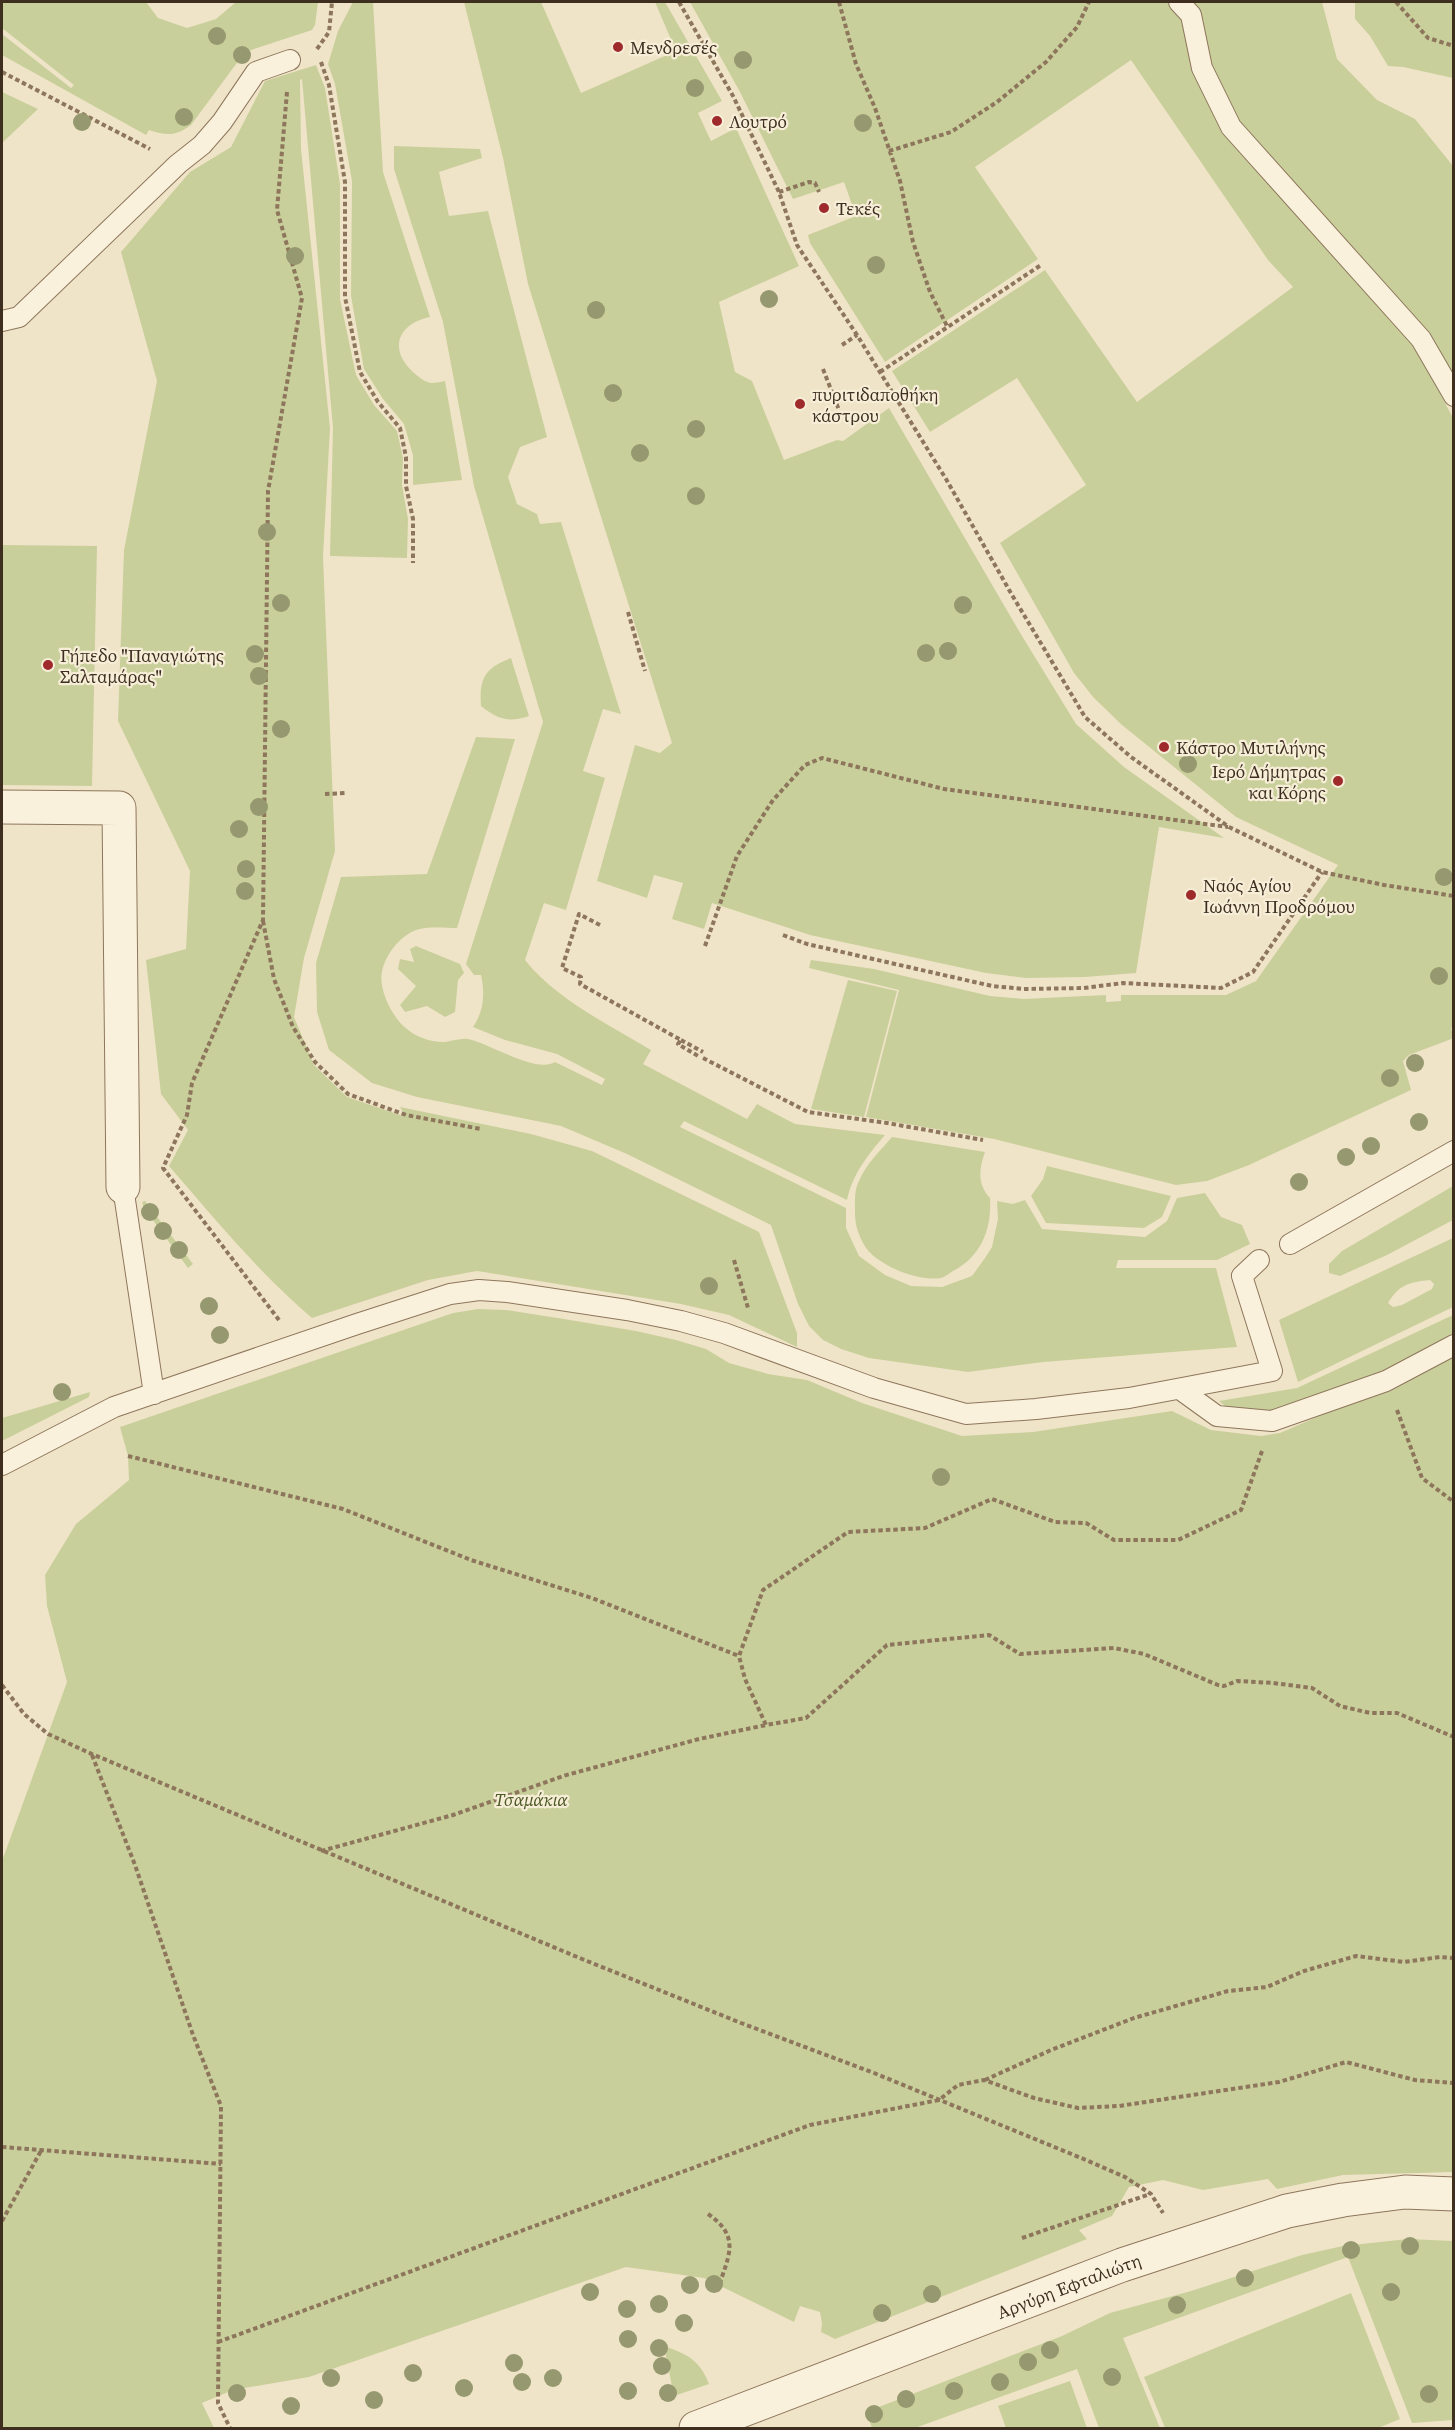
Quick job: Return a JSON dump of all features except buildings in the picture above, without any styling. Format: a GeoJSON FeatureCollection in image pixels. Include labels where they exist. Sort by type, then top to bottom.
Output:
{"type":"FeatureCollection","features":[{"type":"Feature","properties":{"kind":"street"},"geometry":{"type":"LineString","coordinates":[[2,807],[119,808],[123,1187]]}},
{"type":"Feature","properties":{"kind":"street","name":"Αργύρη Εφταλιώτη"},"geometry":{"type":"LineString","coordinates":[[696,2428],[1112,2268],[1287,2211],[1343,2200],[1405,2192],[1454,2194]]}},
{"type":"Feature","properties":{"kind":"lane"},"geometry":{"type":"LineString","coordinates":[[1179,2],[1191,15],[1199,60],[1224,117],[1344,255],[1421,339],[1454,396]]}},
{"type":"Feature","properties":{"kind":"lane"},"geometry":{"type":"LineString","coordinates":[[2,321],[20,317],[178,164],[202,145],[222,122],[256,72],[290,60]]}},
{"type":"Feature","properties":{"kind":"lane"},"geometry":{"type":"LineString","coordinates":[[1290,1244],[1454,1152]]}},
{"type":"Feature","properties":{"kind":"lane"},"geometry":{"type":"LineString","coordinates":[[123,1187],[153,1394]]}},
{"type":"Feature","properties":{"kind":"lane"},"geometry":{"type":"LineString","coordinates":[[2,1466],[34,1447],[114,1407],[450,1294],[479,1290],[507,1292],[681,1321],[756,1344],[874,1388],[966,1414],[1036,1409],[1180,1390],[1272,1371],[1242,1276],[1259,1260]]}},
{"type":"Feature","properties":{"kind":"lane"},"geometry":{"type":"LineString","coordinates":[[1180,1390],[1217,1416],[1272,1421],[1386,1381],[1454,1345]]}},
{"type":"Feature","properties":{"kind":"path"},"geometry":{"type":"LineString","coordinates":[[332,2],[329,33],[316,50],[290,60],[277,210],[302,298],[268,491],[263,920],[274,979],[293,1027],[315,1062],[348,1094],[406,1115],[481,1129]]}},
{"type":"Feature","properties":{"kind":"path"},"geometry":{"type":"LineString","coordinates":[[679,2],[733,96],[779,192],[797,245],[857,335],[946,479],[1085,717],[1131,757],[1229,827],[1322,872],[1454,897]]}},
{"type":"Feature","properties":{"kind":"path"},"geometry":{"type":"LineString","coordinates":[[839,2],[856,64],[875,108],[900,181],[913,242],[930,292],[948,328]]}},
{"type":"Feature","properties":{"kind":"path"},"geometry":{"type":"LineString","coordinates":[[889,151],[951,132],[997,102],[1046,62],[1077,27],[1089,2]]}},
{"type":"Feature","properties":{"kind":"path"},"geometry":{"type":"LineString","coordinates":[[1396,2],[1428,38],[1454,46]]}},
{"type":"Feature","properties":{"kind":"path"},"geometry":{"type":"LineString","coordinates":[[316,50],[329,85],[345,182],[345,297],[360,372],[378,402],[400,428],[406,457],[406,486],[413,519],[413,563]]}},
{"type":"Feature","properties":{"kind":"path"},"geometry":{"type":"LineString","coordinates":[[2,72],[178,164]]}},
{"type":"Feature","properties":{"kind":"path"},"geometry":{"type":"LineString","coordinates":[[779,192],[808,182],[815,183],[819,192]]}},
{"type":"Feature","properties":{"kind":"path"},"geometry":{"type":"LineString","coordinates":[[880,372],[1041,265]]}},
{"type":"Feature","properties":{"kind":"path"},"geometry":{"type":"LineString","coordinates":[[842,345],[857,335]]}},
{"type":"Feature","properties":{"kind":"path"},"geometry":{"type":"LineString","coordinates":[[823,369],[839,410]]}},
{"type":"Feature","properties":{"kind":"path"},"geometry":{"type":"LineString","coordinates":[[628,612],[645,670]]}},
{"type":"Feature","properties":{"kind":"path"},"geometry":{"type":"LineString","coordinates":[[705,946],[738,856],[773,800],[805,765],[822,758],[944,789],[1229,827]]}},
{"type":"Feature","properties":{"kind":"path"},"geometry":{"type":"LineString","coordinates":[[325,794],[346,793]]}},
{"type":"Feature","properties":{"kind":"path"},"geometry":{"type":"LineString","coordinates":[[783,935],[807,945],[992,986],[1024,989],[1084,988],[1123,983],[1221,988],[1253,972],[1322,872]]}},
{"type":"Feature","properties":{"kind":"path"},"geometry":{"type":"LineString","coordinates":[[600,925],[579,915],[562,968],[581,977],[580,984],[703,1052]]}},
{"type":"Feature","properties":{"kind":"path"},"geometry":{"type":"LineString","coordinates":[[263,920],[192,1083],[187,1115],[163,1168],[297,1344]]}},
{"type":"Feature","properties":{"kind":"path"},"geometry":{"type":"LineString","coordinates":[[681,1040],[678,1044],[808,1112],[983,1140]]}},
{"type":"Feature","properties":{"kind":"path"},"geometry":{"type":"LineString","coordinates":[[734,1260],[743,1285],[756,1344]]}},
{"type":"Feature","properties":{"kind":"path"},"geometry":{"type":"LineString","coordinates":[[1386,1381],[1422,1478],[1454,1502]]}},
{"type":"Feature","properties":{"kind":"path"},"geometry":{"type":"LineString","coordinates":[[766,1725],[745,1679],[739,1656],[763,1590],[848,1532],[925,1528],[992,1499],[1055,1522],[1086,1523],[1114,1540],[1178,1540],[1241,1510],[1272,1421]]}},
{"type":"Feature","properties":{"kind":"path"},"geometry":{"type":"LineString","coordinates":[[128,1456],[343,1509],[471,1560],[592,1598],[739,1656]]}},
{"type":"Feature","properties":{"kind":"path"},"geometry":{"type":"LineString","coordinates":[[321,1851],[453,1815],[563,1776],[699,1739],[806,1718],[887,1645],[989,1635],[1020,1654],[1114,1648],[1144,1654],[1218,1685],[1224,1686],[1237,1681],[1312,1688],[1340,1706],[1370,1713],[1396,1713],[1454,1737]]}},
{"type":"Feature","properties":{"kind":"path"},"geometry":{"type":"LineString","coordinates":[[2,1685],[24,1714],[48,1734],[92,1754],[645,1984],[1086,2160],[1125,2177],[1151,2194],[1163,2212]]}},
{"type":"Feature","properties":{"kind":"path"},"geometry":{"type":"LineString","coordinates":[[92,1754],[135,1865],[193,2035],[221,2106],[218,2403],[230,2428]]}},
{"type":"Feature","properties":{"kind":"path"},"geometry":{"type":"LineString","coordinates":[[218,2342],[810,2125],[939,2100],[958,2085],[984,2080],[1051,2050],[1134,2018],[1228,1991],[1267,1987],[1304,1971],[1356,1956],[1404,1962],[1440,1957],[1454,1958]]}},
{"type":"Feature","properties":{"kind":"path"},"geometry":{"type":"LineString","coordinates":[[984,2080],[1034,2098],[1078,2108],[1119,2106],[1280,2082],[1346,2062],[1415,2080],[1454,2083]]}},
{"type":"Feature","properties":{"kind":"path"},"geometry":{"type":"LineString","coordinates":[[2,2147],[221,2164]]}},
{"type":"Feature","properties":{"kind":"path"},"geometry":{"type":"LineString","coordinates":[[2,2221],[42,2149]]}},
{"type":"Feature","properties":{"kind":"path"},"geometry":{"type":"LineString","coordinates":[[1022,2238],[1151,2194]]}},
{"type":"Feature","properties":{"kind":"path"},"geometry":{"type":"LineString","coordinates":[[708,2214],[728,2234],[730,2249],[717,2292]]}},
{"type":"Feature","properties":{"kind":"green space"},"geometry":{"type":"Polygon","coordinates":[[[2,2],[146,2],[158,18],[187,28],[216,19],[236,2],[318,2],[315,25],[312,30],[245,52],[191,125],[176,133],[166,134],[149,130],[146,135],[2,55],[2,34],[71,88],[74,85],[2,28],[2,2]]]}},
{"type":"Feature","properties":{"kind":"green space"},"geometry":{"type":"Polygon","coordinates":[[[353,2],[373,2],[383,172],[430,317],[420,320],[405,330],[399,345],[400,353],[411,370],[423,380],[431,383],[445,381],[462,480],[413,485],[413,455],[404,424],[383,399],[364,369],[351,296],[352,181],[335,84],[328,64],[338,31],[353,2]]]}},
{"type":"Feature","properties":{"kind":"green space"},"geometry":{"type":"Polygon","coordinates":[[[464,2],[541,2],[581,93],[676,51],[655,2],[665,2],[722,101],[698,113],[711,141],[736,128],[799,266],[719,302],[735,372],[752,381],[784,460],[837,440],[843,441],[889,408],[1076,724],[1124,767],[1224,838],[1159,827],[1136,973],[1026,978],[986,973],[810,935],[712,903],[704,929],[672,919],[683,883],[654,875],[647,898],[597,881],[635,745],[660,753],[672,743],[528,284],[503,158],[464,2]]]}},
{"type":"Feature","properties":{"kind":"green space"},"geometry":{"type":"Polygon","coordinates":[[[690,2],[1168,2],[1185,25],[1184,31],[1194,64],[1414,344],[1453,418],[1454,1027],[1451,1028],[1454,1038],[1409,1055],[1403,1061],[1411,1090],[1249,1165],[1207,1181],[1176,1185],[994,1139],[866,1117],[899,990],[809,968],[811,960],[874,969],[990,996],[1023,999],[1106,995],[1106,1002],[1121,1001],[1121,995],[1226,995],[1256,981],[1338,865],[1236,817],[1122,725],[1094,698],[1074,673],[1000,543],[1086,485],[1017,378],[930,432],[892,371],[1045,270],[1137,402],[1293,287],[1268,260],[1131,60],[975,167],[1038,259],[885,362],[810,243],[808,235],[856,216],[844,182],[793,199],[740,92],[690,2]]]}},
{"type":"Feature","properties":{"kind":"green space"},"geometry":{"type":"Polygon","coordinates":[[[1188,2],[1322,2],[1337,59],[1377,100],[1415,119],[1453,166],[1453,384],[1236,122],[1215,85],[1188,2]]]}},
{"type":"Feature","properties":{"kind":"green space"},"geometry":{"type":"Polygon","coordinates":[[[1355,2],[1453,2],[1453,78],[1388,66],[1370,36],[1355,19],[1355,2]]]}},
{"type":"Feature","properties":{"kind":"green space"},"geometry":{"type":"Polygon","coordinates":[[[316,65],[325,88],[340,184],[340,299],[356,375],[374,405],[397,431],[403,458],[402,485],[408,519],[407,558],[330,556],[333,428],[302,79],[300,80],[301,149],[330,428],[323,557],[335,851],[304,958],[294,1017],[314,1065],[347,1097],[406,1117],[400,1107],[531,1134],[592,1151],[759,1232],[797,1333],[797,1347],[729,1315],[681,1304],[477,1271],[428,1280],[312,1318],[220,1226],[169,1166],[188,1130],[161,1094],[146,960],[186,949],[190,871],[118,721],[124,550],[157,381],[121,252],[190,172],[231,147],[265,81],[316,65]]]}},
{"type":"Feature","properties":{"kind":"green space"},"geometry":{"type":"Polygon","coordinates":[[[2,92],[38,109],[2,143],[2,92]]]}},
{"type":"Feature","properties":{"kind":"green space"},"geometry":{"type":"Polygon","coordinates":[[[394,146],[480,149],[482,158],[439,172],[449,216],[488,211],[547,437],[520,447],[508,477],[517,504],[537,514],[540,524],[561,522],[621,714],[603,709],[583,771],[605,778],[566,910],[544,903],[525,960],[552,987],[568,999],[651,1050],[643,1064],[747,1119],[757,1104],[795,1124],[885,1135],[857,1173],[847,1200],[684,1121],[680,1127],[846,1208],[846,1228],[859,1256],[885,1275],[911,1286],[942,1287],[972,1276],[992,1247],[998,1219],[997,1201],[1013,1204],[1025,1200],[1042,1229],[1145,1237],[1167,1221],[1177,1198],[1205,1193],[1221,1217],[1242,1225],[1250,1244],[1217,1260],[1118,1260],[1116,1268],[1216,1268],[1237,1347],[1043,1362],[968,1372],[869,1358],[841,1349],[823,1340],[809,1326],[798,1304],[771,1225],[627,1154],[561,1126],[417,1097],[372,1083],[329,1050],[317,1012],[316,963],[341,877],[427,874],[476,737],[515,739],[457,928],[421,929],[404,937],[386,959],[381,979],[384,995],[402,1024],[420,1037],[440,1042],[468,1039],[536,1064],[547,1065],[555,1062],[602,1085],[605,1079],[557,1054],[505,1040],[473,1027],[481,1009],[482,982],[481,975],[474,975],[466,964],[543,722],[474,486],[443,322],[394,169],[394,146]]]}},
{"type":"Feature","properties":{"kind":"green space","name":"Γήπεδο \"Παναγιώτης Σαλταμάρας\""},"geometry":{"type":"Polygon","coordinates":[[[2,545],[97,546],[92,786],[2,785],[2,545]]]}},
{"type":"Feature","properties":{"kind":"green space"},"geometry":{"type":"Polygon","coordinates":[[[511,658],[529,716],[515,719],[498,717],[481,706],[481,688],[486,675],[495,666],[511,658]]]}},
{"type":"Feature","properties":{"kind":"green space"},"geometry":{"type":"Polygon","coordinates":[[[416,946],[460,964],[464,973],[458,980],[455,1012],[445,1017],[427,1006],[405,1012],[400,1005],[416,986],[398,969],[400,959],[414,962],[410,949],[416,946]]]}},
{"type":"Feature","properties":{"kind":"green space"},"geometry":{"type":"Polygon","coordinates":[[[848,980],[897,991],[864,1117],[811,1109],[848,980]]]}},
{"type":"Feature","properties":{"kind":"green space"},"geometry":{"type":"Polygon","coordinates":[[[892,1137],[985,1152],[980,1176],[983,1187],[990,1198],[987,1231],[978,1250],[971,1258],[943,1277],[922,1278],[900,1271],[872,1255],[861,1240],[855,1218],[857,1185],[869,1163],[892,1137]]]}},
{"type":"Feature","properties":{"kind":"green space"},"geometry":{"type":"Polygon","coordinates":[[[1047,1166],[1171,1196],[1162,1217],[1144,1228],[1046,1223],[1031,1196],[1043,1179],[1047,1166]]]}},
{"type":"Feature","properties":{"kind":"green space"},"geometry":{"type":"Polygon","coordinates":[[[1453,1186],[1453,1220],[1387,1255],[1340,1276],[1329,1273],[1329,1264],[1342,1251],[1453,1186]]]}},
{"type":"Feature","properties":{"kind":"green space"},"geometry":{"type":"Polygon","coordinates":[[[145,1201],[193,1264],[188,1268],[144,1208],[142,1202],[145,1201]]]}},
{"type":"Feature","properties":{"kind":"green space"},"geometry":{"type":"Polygon","coordinates":[[[1453,1238],[1453,1307],[1298,1382],[1279,1320],[1453,1238]],[[1430,1280],[1405,1285],[1388,1303],[1393,1307],[1402,1305],[1432,1289],[1434,1284],[1430,1280]]]}},
{"type":"Feature","properties":{"kind":"green space","name":"Τσαμάκια"},"geometry":{"type":"Polygon","coordinates":[[[478,1309],[506,1310],[564,1319],[676,1340],[706,1349],[729,1363],[768,1374],[807,1380],[862,1403],[962,1436],[1033,1432],[1172,1411],[1211,1430],[1261,1436],[1280,1433],[1453,1358],[1453,2172],[1343,2175],[1277,2189],[1268,2179],[1203,2190],[1163,2180],[1129,2187],[1112,2216],[1079,2230],[1087,2239],[835,2339],[821,2332],[820,2312],[800,2306],[794,2322],[704,2278],[626,2267],[309,2377],[233,2390],[202,2403],[214,2428],[2,2428],[2,1861],[67,1682],[47,1606],[45,1575],[76,1524],[129,1480],[128,1456],[120,1427],[453,1313],[478,1309]]]}},
{"type":"Feature","properties":{"kind":"green space"},"geometry":{"type":"Polygon","coordinates":[[[1453,1315],[1453,1333],[1382,1373],[1273,1414],[1225,1406],[1219,1401],[1297,1388],[1453,1315]]]}},
{"type":"Feature","properties":{"kind":"green space"},"geometry":{"type":"Polygon","coordinates":[[[90,1392],[89,1397],[2,1441],[2,1418],[90,1392]]]}},
{"type":"Feature","properties":{"kind":"green space"},"geometry":{"type":"Polygon","coordinates":[[[1408,2239],[1453,2241],[1453,2420],[1412,2423],[1348,2257],[1123,2338],[1160,2428],[1099,2428],[1077,2369],[915,2428],[872,2428],[866,2412],[1062,2336],[1110,2313],[1191,2291],[1302,2255],[1343,2246],[1408,2239]]]}},
{"type":"Feature","properties":{"kind":"green space"},"geometry":{"type":"Polygon","coordinates":[[[1351,2293],[1400,2419],[1378,2428],[1165,2428],[1144,2377],[1351,2293]]]}},
{"type":"Feature","properties":{"kind":"green space"},"geometry":{"type":"Polygon","coordinates":[[[664,2346],[692,2359],[701,2369],[709,2384],[674,2396],[664,2346]]]}},
{"type":"Feature","properties":{"kind":"green space"},"geometry":{"type":"Polygon","coordinates":[[[1070,2381],[1087,2428],[1006,2428],[998,2406],[1070,2381]]]}},
{"type":"Feature","properties":{"kind":"place","name":"Μενδρεσές"},"geometry":{"type":"Point","coordinates":[618,47]}},
{"type":"Feature","properties":{"kind":"place","name":"Λουτρό"},"geometry":{"type":"Point","coordinates":[717,121]}},
{"type":"Feature","properties":{"kind":"place","name":"Τεκές"},"geometry":{"type":"Point","coordinates":[824,208]}},
{"type":"Feature","properties":{"kind":"place","name":"πυριτιδαποθήκη κάστρου"},"geometry":{"type":"Point","coordinates":[800,404]}},
{"type":"Feature","properties":{"kind":"place","name":"Γήπεδο \"Παναγιώτης Σαλταμάρας\""},"geometry":{"type":"Point","coordinates":[48,665]}},
{"type":"Feature","properties":{"kind":"place","name":"Κάστρο Μυτιλήνης"},"geometry":{"type":"Point","coordinates":[1164,747]}},
{"type":"Feature","properties":{"kind":"place","name":"Ιερό Δήμητρας και Κόρης"},"geometry":{"type":"Point","coordinates":[1338,781]}},
{"type":"Feature","properties":{"kind":"place","name":"Ναός Αγίου Ιωάννη Προδρόμου"},"geometry":{"type":"Point","coordinates":[1191,895]}}]}
